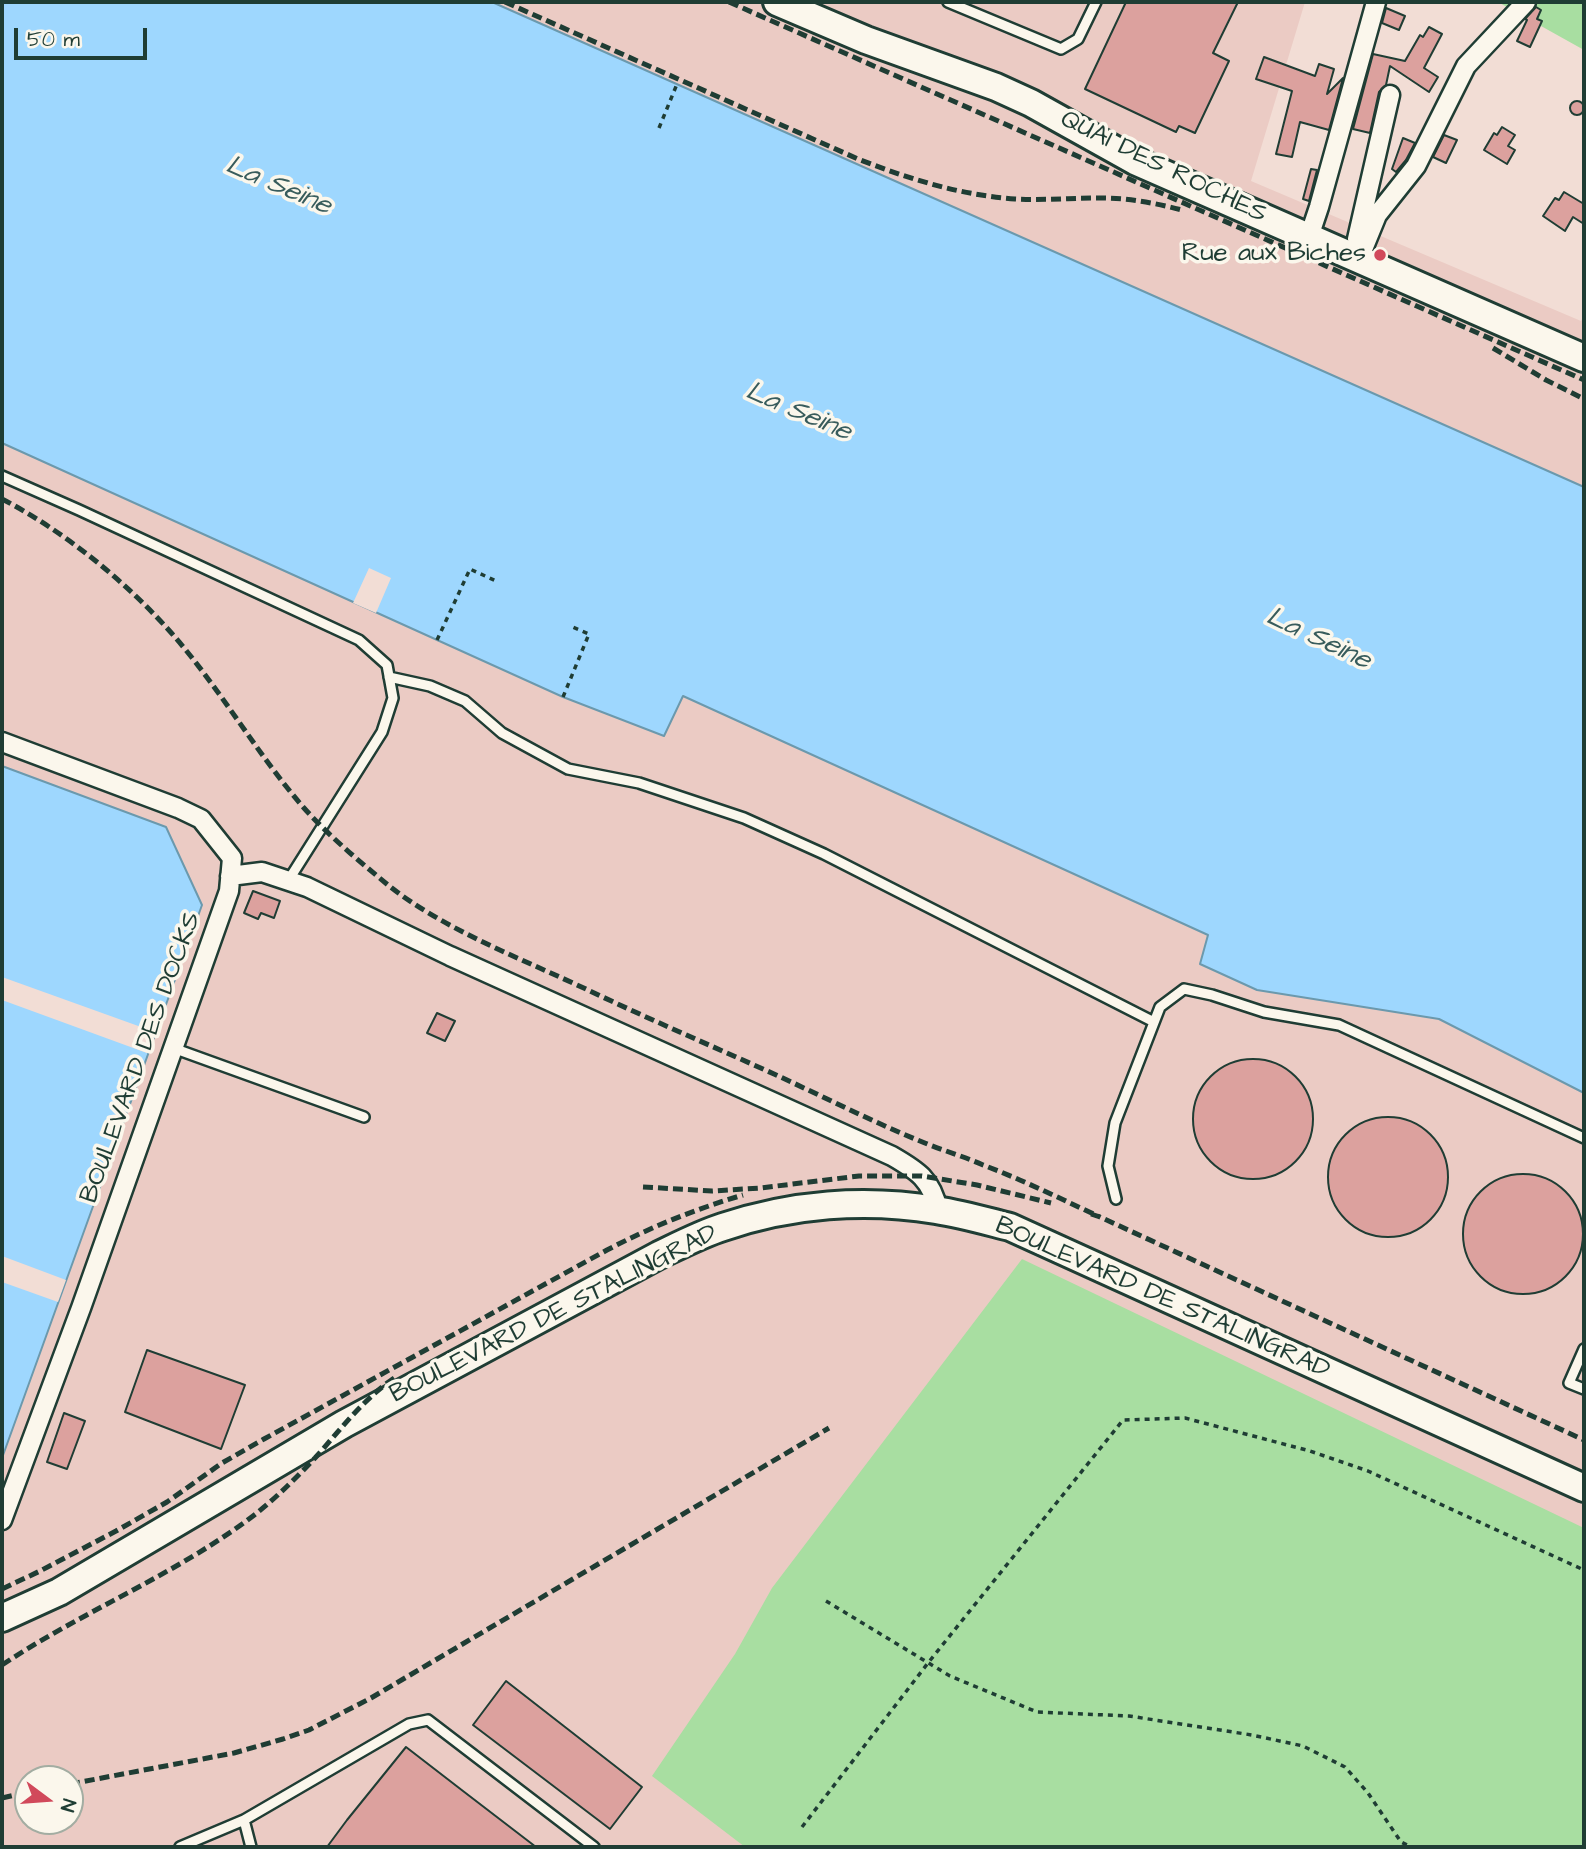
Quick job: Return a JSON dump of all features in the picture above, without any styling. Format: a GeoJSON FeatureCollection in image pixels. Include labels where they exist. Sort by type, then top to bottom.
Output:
{"type":"FeatureCollection","features":[{"type":"Feature","properties":{"kind":"street","name":"QUAI DES ROCHES"},"geometry":{"type":"LineString","coordinates":[[777,2],[866,40],[996,87],[1031,103],[1135,161],[1584,358]]}},
{"type":"Feature","properties":{"kind":"street"},"geometry":{"type":"LineString","coordinates":[[1309,237],[1376,2]]}},
{"type":"Feature","properties":{"kind":"street"},"geometry":{"type":"LineString","coordinates":[[1355,257],[1377,215],[1416,166],[1466,66],[1526,2]]}},
{"type":"Feature","properties":{"kind":"street"},"geometry":{"type":"LineString","coordinates":[[1355,257],[1390,95]]}},
{"type":"Feature","properties":{"kind":"street","name":"BOULEVARD DES DOCKS"},"geometry":{"type":"LineString","coordinates":[[2,742],[178,807],[201,819],[232,858],[229,891],[2,1521]]}},
{"type":"Feature","properties":{"kind":"street"},"geometry":{"type":"LineString","coordinates":[[230,876],[262,872],[307,887],[462,961],[892,1156],[922,1176],[930,1186],[938,1210]]}},
{"type":"Feature","properties":{"kind":"street","name":"BOULEVARD DE STALINGRAD"},"geometry":{"type":"LineString","coordinates":[[3,1620],[59,1592],[344,1424],[659,1255],[696,1237],[759,1216],[834,1205],[897,1205],[938,1210],[1010,1227],[1584,1488]]}},
{"type":"Feature","properties":{"kind":"lane"},"geometry":{"type":"LineString","coordinates":[[948,2],[1061,49],[1078,39],[1096,2]]}},
{"type":"Feature","properties":{"kind":"lane"},"geometry":{"type":"LineString","coordinates":[[2,477],[359,640],[387,665],[393,698],[382,732],[288,881]]}},
{"type":"Feature","properties":{"kind":"lane"},"geometry":{"type":"LineString","coordinates":[[389,677],[430,687],[466,701],[502,733],[568,769],[639,783],[744,818],[824,855],[1154,1022]]}},
{"type":"Feature","properties":{"kind":"lane"},"geometry":{"type":"LineString","coordinates":[[1116,1199],[1108,1166],[1115,1124],[1160,1007],[1184,989],[1264,1012],[1339,1025],[1584,1138]]}},
{"type":"Feature","properties":{"kind":"lane"},"geometry":{"type":"LineString","coordinates":[[173,1048],[364,1117]]}},
{"type":"Feature","properties":{"kind":"lane"},"geometry":{"type":"LineString","coordinates":[[1584,1349],[1569,1383],[1584,1389]]}},
{"type":"Feature","properties":{"kind":"lane"},"geometry":{"type":"LineString","coordinates":[[180,1847],[244,1820],[409,1724],[428,1720],[594,1847]]}},
{"type":"Feature","properties":{"kind":"lane"},"geometry":{"type":"LineString","coordinates":[[244,1820],[251,1847]]}},
{"type":"Feature","properties":{"kind":"path"},"geometry":{"type":"LineString","coordinates":[[659,128],[677,83]]}},
{"type":"Feature","properties":{"kind":"path"},"geometry":{"type":"LineString","coordinates":[[437,640],[470,569],[496,581]]}},
{"type":"Feature","properties":{"kind":"path"},"geometry":{"type":"LineString","coordinates":[[563,697],[589,634],[570,626]]}},
{"type":"Feature","properties":{"kind":"path"},"geometry":{"type":"LineString","coordinates":[[802,1827],[928,1663],[1123,1420],[1185,1418],[1310,1451],[1368,1471],[1584,1570]]}},
{"type":"Feature","properties":{"kind":"path"},"geometry":{"type":"LineString","coordinates":[[826,1601],[950,1676],[1037,1713],[1129,1716],[1252,1735],[1303,1746],[1345,1767],[1368,1793],[1401,1843],[1411,1847]]}},
{"type":"Feature","properties":{"kind":"shaded area"},"geometry":{"type":"Polygon","coordinates":[[[330,2],[1305,2],[1251,181],[1581,321],[1584,315],[1584,579],[330,2]]]}},
{"type":"Feature","properties":{"kind":"shaded area"},"geometry":{"type":"Polygon","coordinates":[[[2,443],[563,697],[663,736],[683,696],[1208,935],[1200,964],[1257,990],[1439,1019],[1584,1093],[1584,1847],[2,1847],[2,1457],[202,905],[166,827],[2,766],[2,443]]]}},
{"type":"Feature","properties":{"kind":"green space"},"geometry":{"type":"Polygon","coordinates":[[[1498,2],[1584,2],[1584,50],[1498,2]]]}},
{"type":"Feature","properties":{"kind":"green space"},"geometry":{"type":"Polygon","coordinates":[[[1022,1259],[1584,1528],[1584,1847],[745,1847],[652,1776],[735,1654],[772,1588],[1022,1259]]]}},
{"type":"Feature","properties":{"kind":"water","name":"La Seine"},"geometry":{"type":"Polygon","coordinates":[[[2,2],[492,2],[1584,487],[1584,1093],[1439,1019],[1257,990],[1200,964],[1208,935],[683,696],[664,736],[563,697],[2,443],[2,2]]]}},
{"type":"Feature","properties":{"kind":"water"},"geometry":{"type":"Polygon","coordinates":[[[2,766],[166,827],[202,905],[2,1458],[2,766]]]}},
{"type":"Feature","properties":{"kind":"pier"},"geometry":{"type":"Polygon","coordinates":[[[369,568],[391,578],[376,613],[353,603],[369,568]]]}},
{"type":"Feature","properties":{"kind":"pier"},"geometry":{"type":"Polygon","coordinates":[[[2,977],[155,1032],[147,1053],[2,1000],[2,977]]]}},
{"type":"Feature","properties":{"kind":"pier"},"geometry":{"type":"Polygon","coordinates":[[[2,1256],[66,1280],[58,1302],[2,1282],[2,1256]]]}},
{"type":"Feature","properties":{"kind":"building"},"geometry":{"type":"Polygon","coordinates":[[[1126,2],[1238,2],[1213,53],[1229,61],[1195,133],[1179,126],[1176,132],[1085,89],[1126,2]]]}},
{"type":"Feature","properties":{"kind":"building"},"geometry":{"type":"Polygon","coordinates":[[[1536,7],[1541,10],[1537,19],[1542,21],[1530,47],[1517,41],[1527,20],[1525,19],[1536,7]]]}},
{"type":"Feature","properties":{"kind":"building"},"geometry":{"type":"Polygon","coordinates":[[[1386,8],[1405,16],[1399,30],[1382,23],[1386,8]]]}},
{"type":"Feature","properties":{"kind":"building"},"geometry":{"type":"Polygon","coordinates":[[[1429,27],[1442,34],[1424,68],[1438,77],[1429,92],[1390,66],[1386,85],[1379,92],[1370,133],[1353,129],[1373,54],[1405,61],[1420,35],[1423,37],[1429,27]]]}},
{"type":"Feature","properties":{"kind":"building"},"geometry":{"type":"Polygon","coordinates":[[[1264,57],[1315,76],[1319,64],[1334,69],[1327,94],[1343,78],[1329,130],[1300,122],[1292,157],[1276,154],[1292,91],[1256,79],[1264,57]]]}},
{"type":"Feature","properties":{"kind":"building"},"geometry":{"type":"Polygon","coordinates":[[[1574,101],[1580,101],[1584,108],[1580,115],[1574,115],[1570,111],[1570,105],[1574,101]]]}},
{"type":"Feature","properties":{"kind":"building"},"geometry":{"type":"Polygon","coordinates":[[[1502,127],[1515,135],[1508,146],[1515,150],[1507,164],[1484,150],[1494,133],[1497,135],[1502,127]]]}},
{"type":"Feature","properties":{"kind":"building"},"geometry":{"type":"Polygon","coordinates":[[[1444,135],[1457,140],[1446,163],[1433,157],[1444,135]]]}},
{"type":"Feature","properties":{"kind":"building"},"geometry":{"type":"Polygon","coordinates":[[[1403,138],[1415,143],[1396,172],[1392,169],[1403,138]]]}},
{"type":"Feature","properties":{"kind":"building"},"geometry":{"type":"Polygon","coordinates":[[[1311,169],[1317,170],[1309,201],[1303,199],[1311,169]]]}},
{"type":"Feature","properties":{"kind":"building"},"geometry":{"type":"Polygon","coordinates":[[[1564,192],[1584,204],[1584,224],[1573,217],[1565,231],[1543,216],[1555,198],[1559,200],[1564,192]]]}},
{"type":"Feature","properties":{"kind":"building"},"geometry":{"type":"Polygon","coordinates":[[[253,891],[280,901],[274,918],[261,913],[258,919],[244,913],[253,891]]]}},
{"type":"Feature","properties":{"kind":"building"},"geometry":{"type":"Polygon","coordinates":[[[437,1013],[455,1021],[445,1041],[427,1033],[437,1013]]]}},
{"type":"Feature","properties":{"kind":"building"},"geometry":{"type":"Polygon","coordinates":[[[1253,1059],[1276,1064],[1295,1077],[1308,1096],[1313,1119],[1308,1142],[1295,1161],[1276,1174],[1253,1179],[1230,1174],[1211,1161],[1198,1142],[1193,1119],[1198,1096],[1211,1077],[1230,1064],[1253,1059]]]}},
{"type":"Feature","properties":{"kind":"building"},"geometry":{"type":"Polygon","coordinates":[[[1388,1117],[1411,1121],[1431,1134],[1444,1154],[1448,1177],[1444,1200],[1431,1220],[1411,1233],[1388,1237],[1365,1233],[1345,1220],[1332,1200],[1328,1177],[1332,1154],[1345,1134],[1365,1121],[1388,1117]]]}},
{"type":"Feature","properties":{"kind":"building"},"geometry":{"type":"Polygon","coordinates":[[[1523,1174],[1546,1178],[1565,1192],[1579,1211],[1583,1234],[1579,1257],[1565,1276],[1546,1290],[1523,1294],[1500,1290],[1481,1276],[1467,1257],[1463,1234],[1467,1211],[1481,1192],[1500,1178],[1523,1174]]]}},
{"type":"Feature","properties":{"kind":"building"},"geometry":{"type":"Polygon","coordinates":[[[147,1350],[245,1385],[221,1449],[125,1412],[147,1350]]]}},
{"type":"Feature","properties":{"kind":"building"},"geometry":{"type":"Polygon","coordinates":[[[64,1413],[85,1421],[67,1469],[47,1462],[64,1413]]]}},
{"type":"Feature","properties":{"kind":"building"},"geometry":{"type":"Polygon","coordinates":[[[506,1681],[642,1787],[610,1829],[473,1725],[506,1681]]]}},
{"type":"Feature","properties":{"kind":"building"},"geometry":{"type":"Polygon","coordinates":[[[406,1747],[536,1847],[327,1847],[406,1747]]]}},
{"type":"Feature","properties":{"kind":"railway"},"geometry":{"type":"LineString","coordinates":[[505,2],[858,159],[896,173],[955,190],[995,197],[1123,199],[1182,210]]}},
{"type":"Feature","properties":{"kind":"railway"},"geometry":{"type":"LineString","coordinates":[[729,2],[1584,380]]}},
{"type":"Feature","properties":{"kind":"railway"},"geometry":{"type":"LineString","coordinates":[[1493,348],[1584,399]]}},
{"type":"Feature","properties":{"kind":"railway"},"geometry":{"type":"LineString","coordinates":[[2,499],[72,542],[156,616],[191,657],[304,808],[355,857],[410,901],[459,930],[636,1012],[883,1125],[1013,1177],[1100,1217]]}},
{"type":"Feature","properties":{"kind":"railway"},"geometry":{"type":"LineString","coordinates":[[643,1187],[712,1191],[859,1176],[922,1176],[977,1185],[1051,1203]]}},
{"type":"Feature","properties":{"kind":"railway"},"geometry":{"type":"LineString","coordinates":[[2,1589],[116,1531],[167,1502],[222,1463],[607,1250],[674,1219],[743,1195]]}},
{"type":"Feature","properties":{"kind":"railway"},"geometry":{"type":"LineString","coordinates":[[1091,1214],[1584,1440]]}},
{"type":"Feature","properties":{"kind":"railway"},"geometry":{"type":"LineString","coordinates":[[2,1665],[64,1627],[192,1557],[253,1516],[300,1474],[363,1404],[397,1376]]}},
{"type":"Feature","properties":{"kind":"railway"},"geometry":{"type":"LineString","coordinates":[[84,1781],[234,1753],[309,1730],[371,1698],[829,1428]]}},
{"type":"Feature","properties":{"kind":"railway"},"geometry":{"type":"LineString","coordinates":[[2,1798],[14,1795]]}},
{"type":"Feature","properties":{"kind":"place","name":"Rue aux Biches"},"geometry":{"type":"Point","coordinates":[1380,255]}}]}
